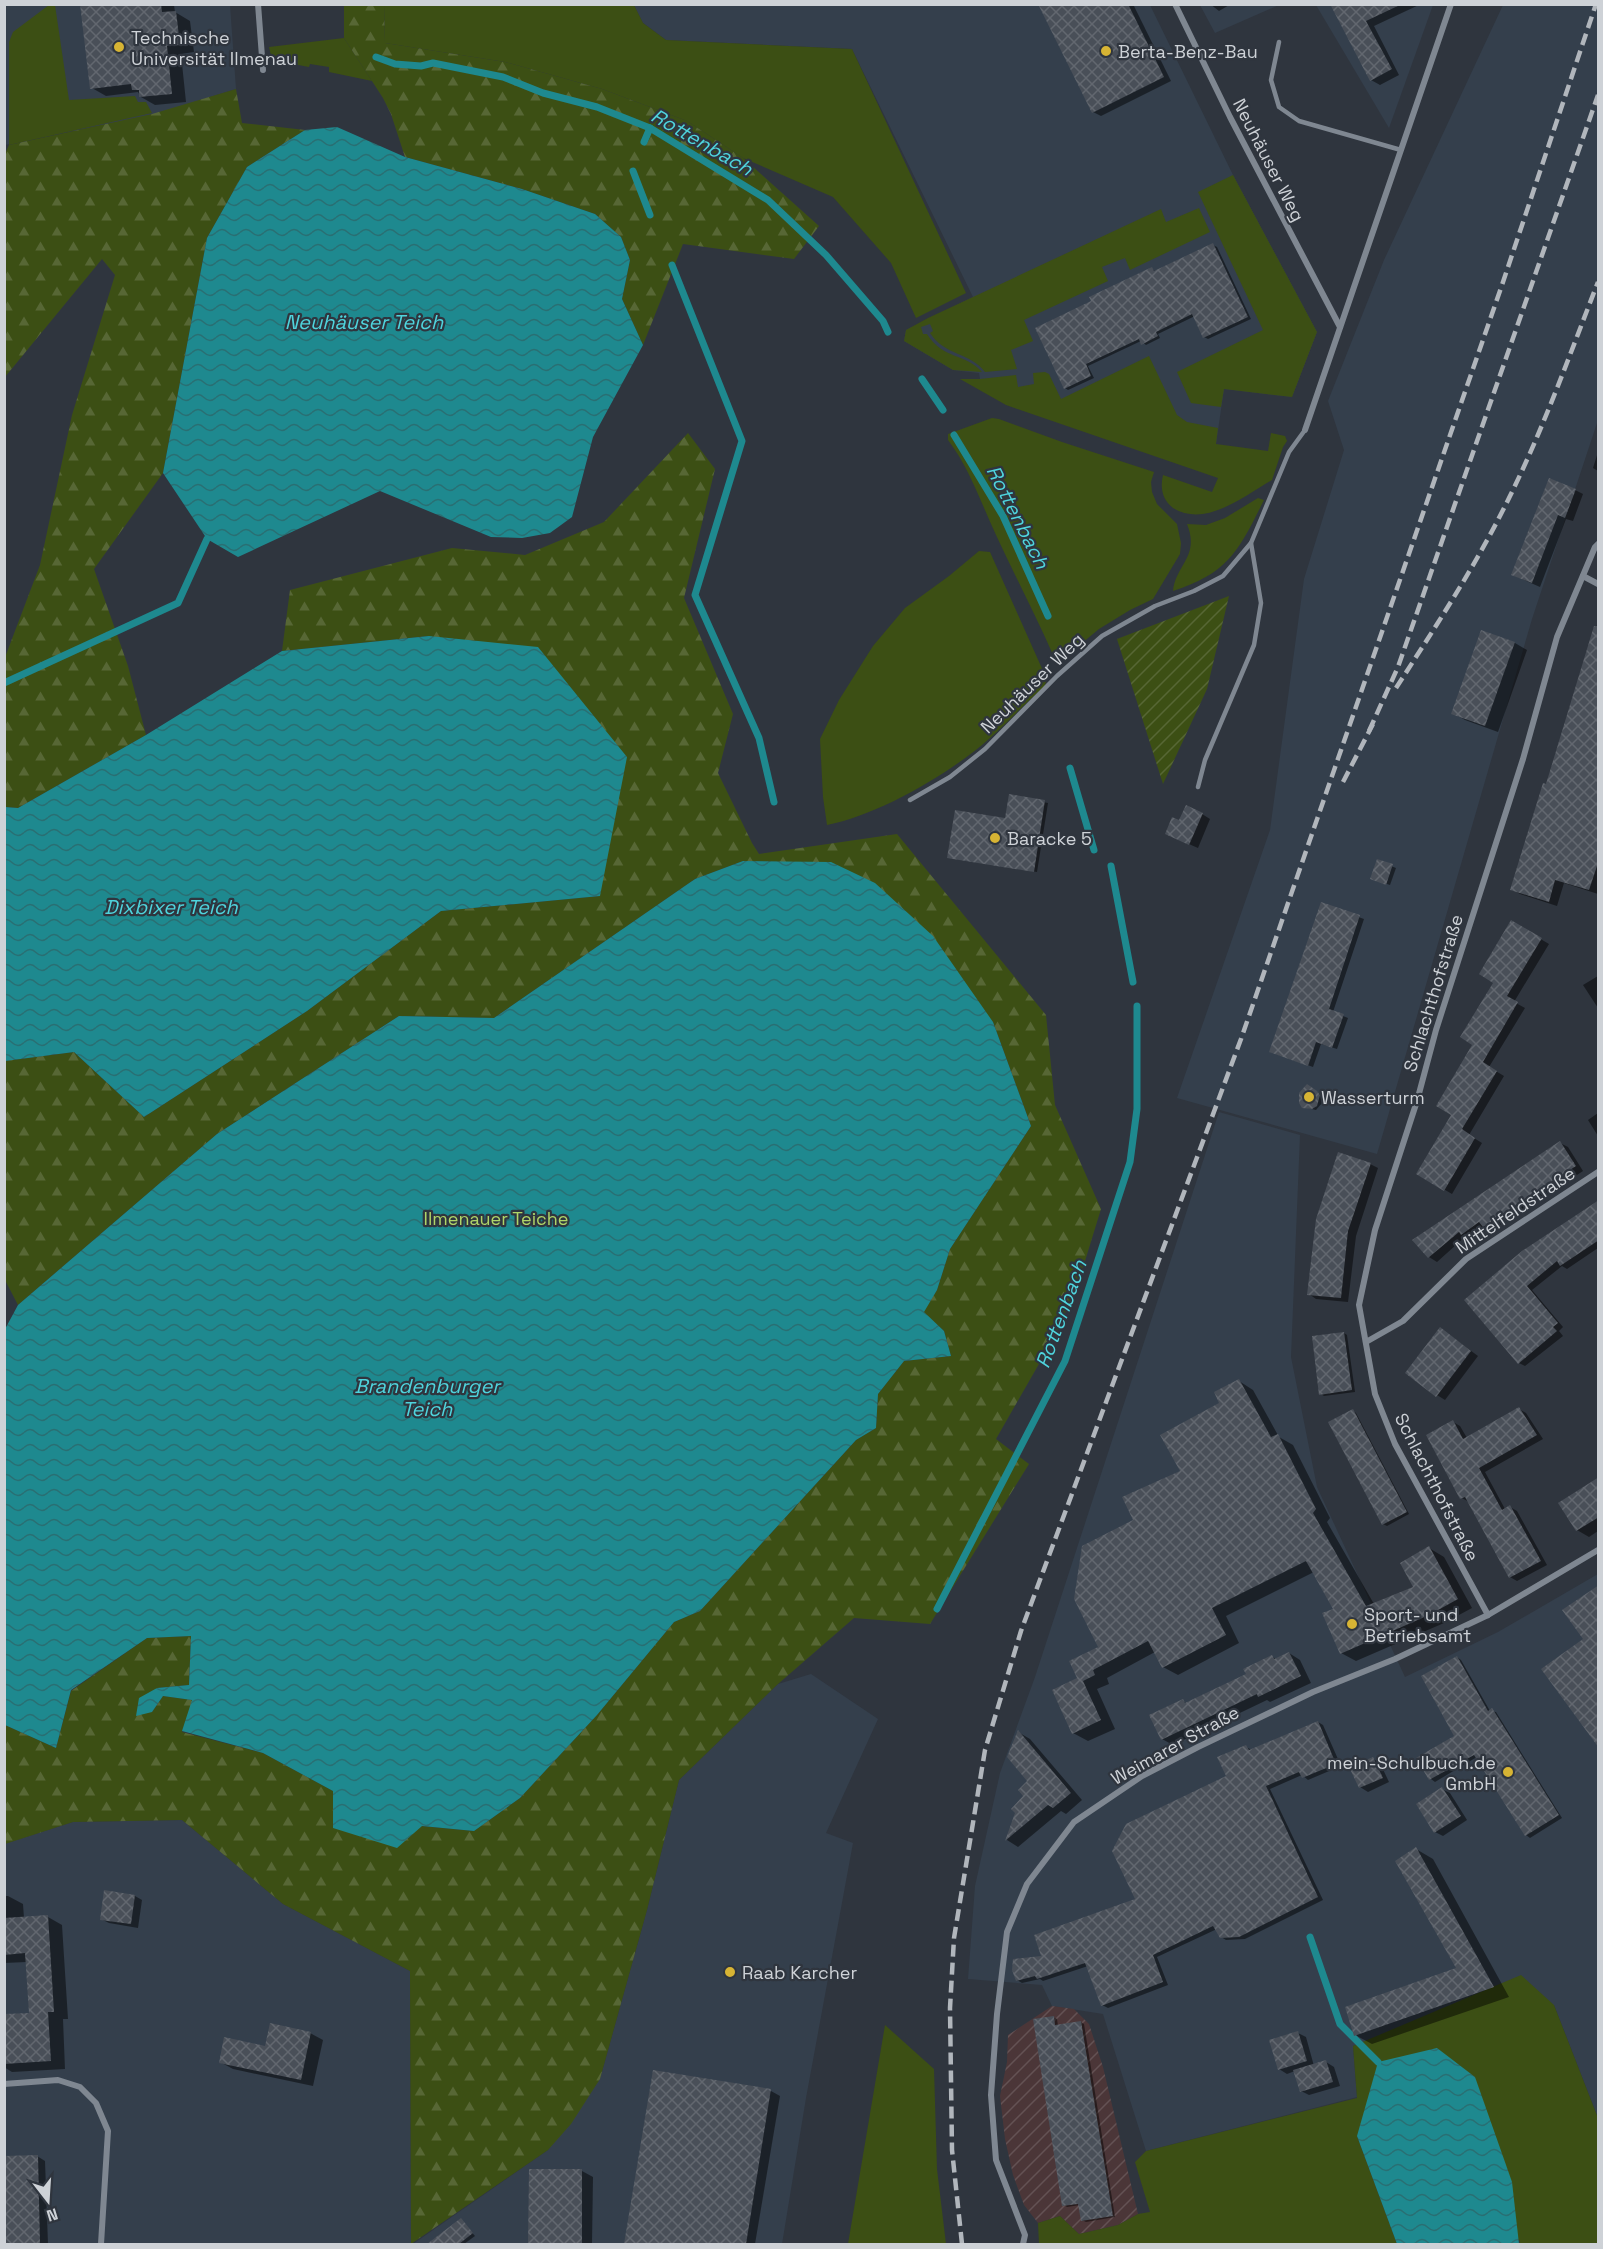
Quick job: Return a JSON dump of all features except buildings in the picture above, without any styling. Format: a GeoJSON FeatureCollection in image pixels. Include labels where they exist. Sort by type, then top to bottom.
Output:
{"type":"FeatureCollection","features":[{"type":"Feature","properties":{"kind":"street"},"geometry":{"type":"LineString","coordinates":[[258,4],[263,70]]}},
{"type":"Feature","properties":{"kind":"street","name":"Neuhäuser Weg"},"geometry":{"type":"LineString","coordinates":[[1175,4],[1230,117],[1340,327]]}},
{"type":"Feature","properties":{"kind":"street","name":"Neuhäuser Weg"},"geometry":{"type":"LineString","coordinates":[[1305,430],[1451,4]]}},
{"type":"Feature","properties":{"kind":"street","name":"Schlachthofstraße"},"geometry":{"type":"LineString","coordinates":[[1488,1615],[1395,1444],[1375,1394],[1359,1305],[1375,1230],[1414,1112],[1436,1030],[1523,759],[1557,637],[1595,547],[1599,544]]}},
{"type":"Feature","properties":{"kind":"street"},"geometry":{"type":"LineString","coordinates":[[1583,576],[1599,584]]}},
{"type":"Feature","properties":{"kind":"street","name":"Mittelfeldstraße"},"geometry":{"type":"LineString","coordinates":[[1366,1342],[1402,1321],[1466,1259],[1599,1172]]}},
{"type":"Feature","properties":{"kind":"street","name":"Weimarer Straße"},"geometry":{"type":"LineString","coordinates":[[1023,2244],[1025,2235],[996,2160],[991,2095],[997,2014],[1007,1932],[1027,1884],[1074,1822],[1142,1776],[1250,1721],[1395,1659],[1488,1615],[1599,1550]]}},
{"type":"Feature","properties":{"kind":"street"},"geometry":{"type":"LineString","coordinates":[[4,2084],[58,2080],[80,2087],[96,2103],[108,2131],[100,2244]]}},
{"type":"Feature","properties":{"kind":"lane"},"geometry":{"type":"LineString","coordinates":[[1279,42],[1271,80],[1279,107],[1299,122],[1402,150]]}},
{"type":"Feature","properties":{"kind":"lane","name":"Neuhäuser Weg"},"geometry":{"type":"LineString","coordinates":[[910,800],[950,777],[985,749],[1057,676],[1102,636],[1155,606],[1194,591],[1223,576],[1251,543],[1289,452],[1305,430]]}},
{"type":"Feature","properties":{"kind":"lane"},"geometry":{"type":"LineString","coordinates":[[1198,787],[1205,760],[1254,645],[1261,603],[1251,543]]}},
{"type":"Feature","properties":{"kind":"shaded area","name":"Technische Universität Ilmenau"},"geometry":{"type":"Polygon","coordinates":[[[4,5],[230,5],[236,89],[152,115],[5,145],[4,5]]]}},
{"type":"Feature","properties":{"kind":"shaded area"},"geometry":{"type":"Polygon","coordinates":[[[634,5],[1150,5],[1233,175],[1317,332],[1292,397],[1224,389],[1216,444],[980,379],[979,373],[953,370],[904,341],[906,330],[973,297],[852,49],[666,40],[643,23],[634,5]]]}},
{"type":"Feature","properties":{"kind":"shaded area"},"geometry":{"type":"Polygon","coordinates":[[[1200,5],[1279,5],[1215,33],[1200,5]]]}},
{"type":"Feature","properties":{"kind":"shaded area"},"geometry":{"type":"Polygon","coordinates":[[[1316,5],[1433,5],[1389,128],[1316,5]]]}},
{"type":"Feature","properties":{"kind":"shaded area"},"geometry":{"type":"Polygon","coordinates":[[[1503,5],[1598,5],[1598,420],[1532,619],[1377,1154],[1177,1098],[1270,830],[1304,579],[1344,450],[1328,401],[1384,260],[1503,5]]]}},
{"type":"Feature","properties":{"kind":"shaded area"},"geometry":{"type":"Polygon","coordinates":[[[1219,1112],[1300,1135],[1291,1357],[1317,1487],[1405,1677],[1498,1632],[1598,1574],[1598,2118],[1554,2005],[1353,2046],[1357,2097],[1146,2151],[1103,2014],[1052,2006],[1042,1985],[968,1979],[975,1886],[1000,1773],[1035,1677],[1219,1112]]]}},
{"type":"Feature","properties":{"kind":"shaded area","name":"Raab Karcher"},"geometry":{"type":"Polygon","coordinates":[[[811,1674],[878,1719],[826,1833],[853,1843],[806,2098],[782,2244],[413,2244],[548,2150],[600,2079],[647,1910],[679,1780],[778,1684],[811,1674]]]}},
{"type":"Feature","properties":{"kind":"shaded area"},"geometry":{"type":"Polygon","coordinates":[[[182,1820],[283,1904],[410,1971],[411,2244],[5,2244],[4,1844],[73,1822],[182,1820]]]}},
{"type":"Feature","properties":{"kind":"shaded area"},"geometry":{"type":"Polygon","coordinates":[[[1052,2006],[1074,2009],[1089,2024],[1103,2067],[1138,2214],[1118,2225],[1079,2234],[1060,2216],[1038,2223],[1024,2205],[1013,2175],[1005,2139],[1000,2096],[1007,2062],[1008,2035],[1052,2006]]]}},
{"type":"Feature","properties":{"kind":"green space"},"geometry":{"type":"Polygon","coordinates":[[[49,5],[55,5],[69,100],[135,96],[138,102],[146,102],[152,113],[9,145],[9,42],[13,32],[49,5]]]}},
{"type":"Feature","properties":{"kind":"green space"},"geometry":{"type":"Polygon","coordinates":[[[344,5],[384,5],[385,43],[505,62],[602,89],[687,121],[743,158],[819,226],[794,259],[683,244],[643,345],[622,299],[630,260],[621,237],[595,214],[522,189],[405,157],[391,114],[383,98],[344,38],[344,5]]]}},
{"type":"Feature","properties":{"kind":"green space"},"geometry":{"type":"Polygon","coordinates":[[[384,5],[634,5],[643,23],[666,40],[852,49],[966,293],[916,318],[891,263],[833,197],[743,158],[687,121],[602,89],[505,62],[385,43],[384,5]]]}},
{"type":"Feature","properties":{"kind":"green space"},"geometry":{"type":"Polygon","coordinates":[[[344,38],[372,81],[329,72],[329,67],[310,64],[309,67],[272,60],[269,47],[344,38]]]}},
{"type":"Feature","properties":{"kind":"green space"},"geometry":{"type":"Polygon","coordinates":[[[236,89],[242,123],[305,130],[247,167],[207,238],[163,473],[94,569],[128,666],[146,735],[18,808],[5,807],[4,660],[40,565],[72,415],[115,275],[102,259],[5,377],[5,154],[9,145],[152,114],[236,89]]]}},
{"type":"Feature","properties":{"kind":"green space"},"geometry":{"type":"Polygon","coordinates":[[[1233,175],[1317,332],[1292,397],[1224,389],[1221,407],[1191,403],[1177,372],[1263,330],[1198,192],[1233,175]]]}},
{"type":"Feature","properties":{"kind":"green space"},"geometry":{"type":"Polygon","coordinates":[[[1199,208],[1210,232],[1130,270],[1125,258],[1102,267],[1108,281],[1024,320],[1033,341],[1011,350],[1017,369],[985,372],[972,361],[936,340],[930,333],[933,331],[930,324],[921,327],[923,334],[927,334],[940,348],[976,366],[982,372],[953,370],[904,341],[906,330],[928,318],[1161,209],[1166,222],[1199,208]]]}},
{"type":"Feature","properties":{"kind":"green space"},"geometry":{"type":"Polygon","coordinates":[[[1149,356],[1177,415],[1187,422],[1218,428],[1216,444],[1268,451],[1271,433],[1285,436],[1287,441],[1272,480],[1224,508],[1198,514],[1186,513],[1173,508],[1166,501],[1162,489],[1163,475],[1212,492],[1218,478],[1006,405],[960,379],[1016,375],[1018,387],[1034,384],[1033,373],[1045,372],[1049,374],[1061,399],[1149,356]]]}},
{"type":"Feature","properties":{"kind":"green space"},"geometry":{"type":"Polygon","coordinates":[[[992,418],[1154,472],[1151,482],[1157,504],[1177,524],[1181,543],[1180,554],[1153,599],[1099,629],[1064,658],[1054,657],[969,474],[948,440],[948,434],[992,418]]]}},
{"type":"Feature","properties":{"kind":"green space"},"geometry":{"type":"Polygon","coordinates":[[[688,433],[715,469],[684,598],[733,714],[718,773],[752,843],[759,854],[897,834],[1046,1015],[1055,1105],[1101,1209],[1077,1287],[1055,1336],[996,1439],[1029,1464],[930,1624],[854,1618],[778,1684],[679,1780],[647,1910],[600,2079],[571,2124],[548,2150],[411,2244],[410,1971],[283,1904],[182,1820],[73,1822],[5,1844],[5,1725],[56,1748],[71,1691],[147,1638],[191,1636],[189,1685],[157,1688],[152,1712],[163,1696],[193,1700],[182,1732],[263,1753],[333,1791],[333,1828],[421,1826],[474,1831],[520,1798],[597,1715],[674,1622],[700,1611],[856,1440],[876,1428],[878,1394],[904,1361],[951,1356],[944,1331],[923,1312],[937,1290],[950,1249],[1031,1126],[993,1022],[783,862],[743,861],[695,879],[494,1018],[399,1016],[217,1134],[18,1305],[5,1280],[4,1061],[74,1052],[144,1117],[307,1011],[441,911],[600,896],[429,636],[282,651],[290,590],[452,548],[525,555],[604,522],[688,433]]]}},
{"type":"Feature","properties":{"kind":"green space"},"geometry":{"type":"Polygon","coordinates":[[[1258,498],[1264,500],[1247,533],[1230,558],[1207,576],[1173,591],[1191,545],[1187,524],[1206,525],[1225,518],[1258,498]]]}},
{"type":"Feature","properties":{"kind":"green space"},"geometry":{"type":"Polygon","coordinates":[[[979,551],[990,552],[1044,673],[1046,682],[1044,687],[990,738],[935,778],[869,812],[827,825],[820,739],[839,700],[873,646],[905,608],[979,551]]]}},
{"type":"Feature","properties":{"kind":"green space"},"geometry":{"type":"Polygon","coordinates":[[[1229,596],[1207,689],[1163,784],[1117,639],[1229,596]]]}},
{"type":"Feature","properties":{"kind":"green space"},"geometry":{"type":"Polygon","coordinates":[[[1521,1975],[1554,2005],[1598,2118],[1598,2244],[1519,2244],[1520,2241],[1357,2136],[1397,2244],[1039,2244],[1038,2223],[1060,2216],[1079,2234],[1118,2225],[1138,2214],[1150,2212],[1135,2162],[1146,2151],[1357,2098],[1353,2046],[1521,1975]]]}},
{"type":"Feature","properties":{"kind":"green space"},"geometry":{"type":"Polygon","coordinates":[[[885,2025],[934,2069],[937,2169],[946,2244],[848,2244],[885,2025]]]}},
{"type":"Feature","properties":{"kind":"water","name":"Neuhäuser Teich"},"geometry":{"type":"Polygon","coordinates":[[[337,127],[405,157],[522,189],[595,214],[621,237],[630,260],[622,299],[643,345],[593,437],[572,517],[550,533],[522,538],[491,537],[380,491],[238,557],[207,539],[163,473],[207,238],[247,167],[305,130],[337,127]]]}},
{"type":"Feature","properties":{"kind":"water","name":"Dixbixer Teich"},"geometry":{"type":"Polygon","coordinates":[[[429,636],[538,647],[627,757],[600,896],[441,911],[307,1011],[144,1117],[74,1052],[5,1061],[5,807],[18,808],[146,735],[282,651],[429,636]]]}},
{"type":"Feature","properties":{"kind":"water","name":"Brandenburger Teich"},"geometry":{"type":"Polygon","coordinates":[[[743,861],[831,862],[875,883],[933,936],[993,1022],[1031,1126],[950,1249],[937,1290],[924,1312],[944,1331],[951,1356],[904,1361],[878,1394],[876,1428],[856,1440],[700,1611],[674,1622],[597,1715],[520,1798],[474,1831],[422,1826],[397,1848],[333,1828],[333,1791],[263,1753],[182,1731],[192,1700],[163,1696],[152,1712],[136,1716],[139,1698],[157,1688],[189,1685],[191,1636],[147,1638],[71,1690],[56,1748],[5,1725],[4,1331],[18,1305],[217,1134],[399,1016],[494,1018],[695,879],[743,861]]]}},
{"type":"Feature","properties":{"kind":"water"},"geometry":{"type":"Polygon","coordinates":[[[1437,2048],[1475,2077],[1512,2182],[1519,2244],[1397,2244],[1357,2136],[1378,2062],[1437,2048]]]}},
{"type":"Feature","properties":{"kind":"waterway","name":"Rottenbach"},"geometry":{"type":"LineString","coordinates":[[376,57],[395,64],[421,66],[433,63],[503,77],[543,93],[597,107],[650,128],[768,200],[826,255],[883,321],[888,332]]}},
{"type":"Feature","properties":{"kind":"waterway"},"geometry":{"type":"LineString","coordinates":[[644,142],[650,128]]}},
{"type":"Feature","properties":{"kind":"waterway"},"geometry":{"type":"LineString","coordinates":[[633,171],[650,215]]}},
{"type":"Feature","properties":{"kind":"waterway"},"geometry":{"type":"LineString","coordinates":[[672,265],[742,441],[695,595],[759,738],[774,802]]}},
{"type":"Feature","properties":{"kind":"waterway","name":"Rottenbach"},"geometry":{"type":"LineString","coordinates":[[922,379],[943,410]]}},
{"type":"Feature","properties":{"kind":"waterway","name":"Rottenbach"},"geometry":{"type":"LineString","coordinates":[[954,435],[1003,516],[1048,616]]}},
{"type":"Feature","properties":{"kind":"waterway"},"geometry":{"type":"LineString","coordinates":[[4,683],[178,603],[207,539]]}},
{"type":"Feature","properties":{"kind":"waterway","name":"Rottenbach"},"geometry":{"type":"LineString","coordinates":[[1070,768],[1094,850]]}},
{"type":"Feature","properties":{"kind":"waterway","name":"Rottenbach"},"geometry":{"type":"LineString","coordinates":[[1111,866],[1133,982]]}},
{"type":"Feature","properties":{"kind":"waterway","name":"Rottenbach"},"geometry":{"type":"LineString","coordinates":[[937,1609],[1065,1361],[1130,1162],[1137,1109],[1137,1006]]}},
{"type":"Feature","properties":{"kind":"waterway"},"geometry":{"type":"LineString","coordinates":[[1310,1937],[1340,2024],[1378,2062]]}},
{"type":"Feature","properties":{"kind":"railway"},"geometry":{"type":"LineString","coordinates":[[962,2244],[952,2150],[950,2008],[954,1938],[985,1750],[1021,1631],[1241,1039],[1502,285],[1596,4]]}},
{"type":"Feature","properties":{"kind":"railway"},"geometry":{"type":"LineString","coordinates":[[1369,731],[1398,667],[1598,95]]}},
{"type":"Feature","properties":{"kind":"railway"},"geometry":{"type":"LineString","coordinates":[[1396,688],[1470,570],[1510,496],[1545,417],[1598,282]]}},
{"type":"Feature","properties":{"kind":"railway"},"geometry":{"type":"LineString","coordinates":[[1343,782],[1373,724]]}},
{"type":"Feature","properties":{"kind":"place","name":"Technische Universität Ilmenau"},"geometry":{"type":"Point","coordinates":[119,47]}},
{"type":"Feature","properties":{"kind":"place","name":"Berta-Benz-Bau"},"geometry":{"type":"Point","coordinates":[1106,51]}},
{"type":"Feature","properties":{"kind":"place","name":"Baracke 5"},"geometry":{"type":"Point","coordinates":[995,838]}},
{"type":"Feature","properties":{"kind":"place","name":"Wasserturm"},"geometry":{"type":"Point","coordinates":[1309,1097]}},
{"type":"Feature","properties":{"kind":"place","name":"Sport- und Betriebsamt"},"geometry":{"type":"Point","coordinates":[1352,1624]}},
{"type":"Feature","properties":{"kind":"place","name":"mein-Schulbuch.de GmbH"},"geometry":{"type":"Point","coordinates":[1508,1772]}},
{"type":"Feature","properties":{"kind":"place","name":"Raab Karcher"},"geometry":{"type":"Point","coordinates":[730,1972]}},
{"type":"Feature","properties":{"kind":"park label","name":"Ilmenauer Teiche"},"geometry":{"type":"Point","coordinates":[496,1218]}}]}
